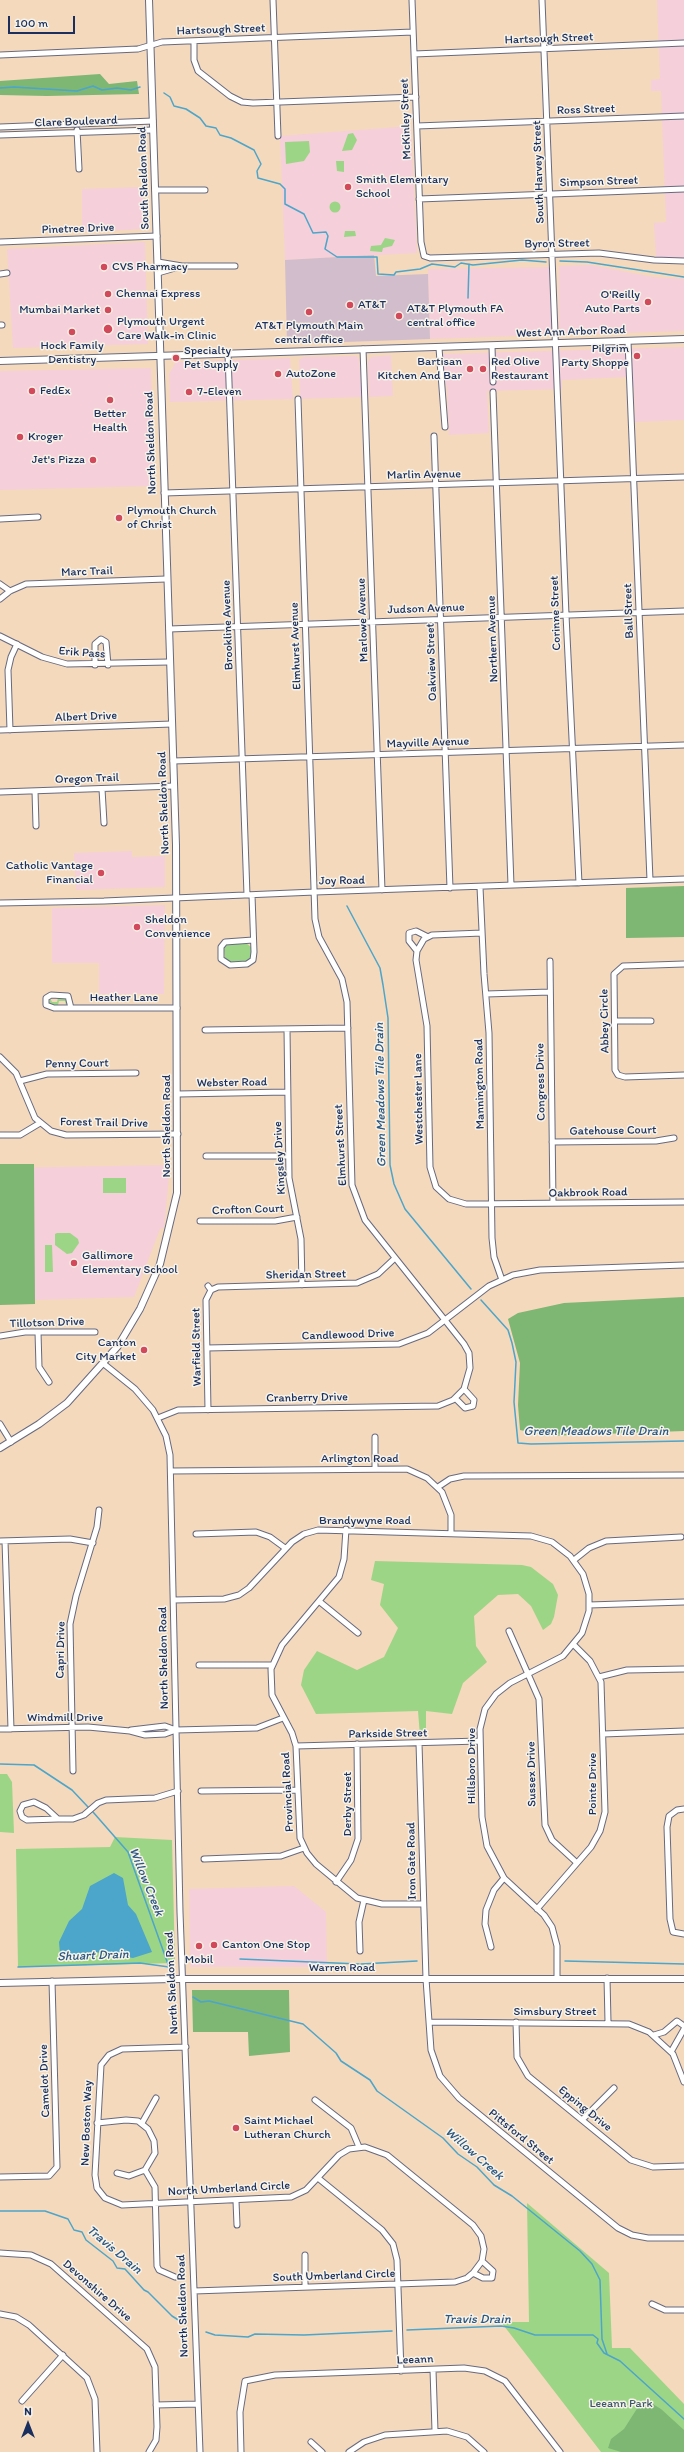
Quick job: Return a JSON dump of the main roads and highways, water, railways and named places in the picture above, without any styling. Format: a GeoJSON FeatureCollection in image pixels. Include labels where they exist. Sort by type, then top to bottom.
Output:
{"type":"FeatureCollection","features":[{"type":"Feature","properties":{"kind":"main road","name":"South Sheldon Road"},"geometry":{"type":"LineString","coordinates":[[149,0],[160,356]]}},
{"type":"Feature","properties":{"kind":"main road","name":"West Ann Arbor Road"},"geometry":{"type":"LineString","coordinates":[[160,356],[684,339]]}},
{"type":"Feature","properties":{"kind":"main road"},"geometry":{"type":"LineString","coordinates":[[0,361],[160,356]]}},
{"type":"Feature","properties":{"kind":"main road","name":"North Sheldon Road"},"geometry":{"type":"LineString","coordinates":[[0,1448],[68,1403],[104,1364],[125,1336],[140,1309],[165,1248],[177,1193],[178,1094],[174,786],[166,579],[160,356]]}},
{"type":"Feature","properties":{"kind":"main road","name":"Warren Road"},"geometry":{"type":"LineString","coordinates":[[0,1983],[183,1979],[684,1979]]}},
{"type":"Feature","properties":{"kind":"water"},"geometry":{"type":"Polygon","coordinates":[[[114,1873],[123,1878],[128,1905],[136,1914],[152,1952],[133,1958],[95,1952],[78,1957],[60,1954],[59,1942],[69,1921],[82,1909],[90,1886],[114,1873]]]}},
{"type":"Feature","properties":{"kind":"waterway"},"geometry":{"type":"LineString","coordinates":[[0,88],[14,87],[77,91],[93,86],[102,90],[117,88],[131,90],[140,87]]}},
{"type":"Feature","properties":{"kind":"waterway"},"geometry":{"type":"LineString","coordinates":[[164,93],[170,97],[174,106],[186,109],[200,118],[206,126],[216,128],[220,135],[231,138],[254,150],[261,164],[257,171],[258,178],[280,184],[285,189],[285,204],[304,214],[313,233],[326,232],[328,236],[325,249],[337,257],[377,257],[378,274],[394,275],[396,272],[420,269],[432,264],[455,267],[461,263],[473,265],[522,260],[546,262]]}},
{"type":"Feature","properties":{"kind":"waterway"},"geometry":{"type":"LineString","coordinates":[[560,261],[587,262],[684,277]]}},
{"type":"Feature","properties":{"kind":"waterway"},"geometry":{"type":"LineString","coordinates":[[468,298],[469,264]]}},
{"type":"Feature","properties":{"kind":"waterway","name":"Green Meadows Tile Drain"},"geometry":{"type":"LineString","coordinates":[[347,906],[380,968],[383,985],[388,1018],[390,1165],[394,1184],[405,1209],[471,1289]]}},
{"type":"Feature","properties":{"kind":"waterway","name":"Green Meadows Tile Drain"},"geometry":{"type":"LineString","coordinates":[[481,1300],[508,1330],[512,1343],[516,1362],[514,1402],[518,1443],[684,1441]]}},
{"type":"Feature","properties":{"kind":"waterway","name":"Willow Creek"},"geometry":{"type":"LineString","coordinates":[[0,1764],[34,1765],[72,1790],[88,1807]]}},
{"type":"Feature","properties":{"kind":"waterway","name":"Willow Creek"},"geometry":{"type":"LineString","coordinates":[[93,1812],[128,1852],[169,1967]]}},
{"type":"Feature","properties":{"kind":"waterway"},"geometry":{"type":"LineString","coordinates":[[240,1959],[359,1964]]}},
{"type":"Feature","properties":{"kind":"waterway"},"geometry":{"type":"LineString","coordinates":[[361,1964],[417,1961]]}},
{"type":"Feature","properties":{"kind":"waterway"},"geometry":{"type":"LineString","coordinates":[[565,1961],[684,1964]]}},
{"type":"Feature","properties":{"kind":"waterway","name":"Shuart Drain"},"geometry":{"type":"LineString","coordinates":[[18,1967],[140,1963],[169,1967]]}},
{"type":"Feature","properties":{"kind":"waterway","name":"Willow Creek"},"geometry":{"type":"LineString","coordinates":[[193,1997],[201,2002],[209,2001],[303,2024],[336,2053],[341,2061],[370,2080],[377,2091],[443,2138],[458,2154],[477,2167],[494,2185],[512,2196],[580,2251],[592,2264],[600,2280],[602,2339],[607,2354]]}},
{"type":"Feature","properties":{"kind":"waterway","name":"Travis Drain"},"geometry":{"type":"LineString","coordinates":[[0,2211],[45,2211],[68,2219],[74,2230],[82,2232],[86,2240],[113,2261],[117,2268],[125,2269],[144,2290],[148,2292],[172,2316],[180,2321],[185,2321]]}},
{"type":"Feature","properties":{"kind":"waterway","name":"Travis Drain"},"geometry":{"type":"LineString","coordinates":[[407,2330],[501,2326],[514,2328],[535,2335],[593,2335],[598,2339],[597,2343],[604,2353],[620,2361],[684,2419]]}},
{"type":"Feature","properties":{"kind":"waterway","name":"Travis Drain"},"geometry":{"type":"LineString","coordinates":[[206,2332],[215,2335],[248,2337],[255,2334],[304,2335],[392,2331]]}},
{"type":"Feature","properties":{"kind":"place","name":"Smith Elementary School"},"geometry":{"type":"Point","coordinates":[348,187]}},
{"type":"Feature","properties":{"kind":"place","name":"CVS Pharmacy"},"geometry":{"type":"Point","coordinates":[104,267]}},
{"type":"Feature","properties":{"kind":"place","name":"Chennai Express"},"geometry":{"type":"Point","coordinates":[108,294]}},
{"type":"Feature","properties":{"kind":"place","name":"O'Reilly Auto Parts"},"geometry":{"type":"Point","coordinates":[648,302]}},
{"type":"Feature","properties":{"kind":"place","name":"AT&T"},"geometry":{"type":"Point","coordinates":[350,305]}},
{"type":"Feature","properties":{"kind":"place","name":"Mumbai Market"},"geometry":{"type":"Point","coordinates":[108,310]}},
{"type":"Feature","properties":{"kind":"place","name":"AT&T Plymouth Main central office"},"geometry":{"type":"Point","coordinates":[309,312]}},
{"type":"Feature","properties":{"kind":"place","name":"AT&T Plymouth FA central office"},"geometry":{"type":"Point","coordinates":[399,316]}},
{"type":"Feature","properties":{"kind":"place","name":"Plymouth Urgent Care Walk-in Clinic"},"geometry":{"type":"Point","coordinates":[108,329]}},
{"type":"Feature","properties":{"kind":"place","name":"Hock Family Dentistry"},"geometry":{"type":"Point","coordinates":[72,332]}},
{"type":"Feature","properties":{"kind":"place","name":"Pilgrim Party Shoppe"},"geometry":{"type":"Point","coordinates":[637,356]}},
{"type":"Feature","properties":{"kind":"place","name":"Specialty Pet Supply"},"geometry":{"type":"Point","coordinates":[176,358]}},
{"type":"Feature","properties":{"kind":"place","name":"Bartisan Kitchen And Bar"},"geometry":{"type":"Point","coordinates":[470,369]}},
{"type":"Feature","properties":{"kind":"place","name":"Red Olive Restaurant"},"geometry":{"type":"Point","coordinates":[483,369]}},
{"type":"Feature","properties":{"kind":"place","name":"AutoZone"},"geometry":{"type":"Point","coordinates":[278,374]}},
{"type":"Feature","properties":{"kind":"place","name":"FedEx"},"geometry":{"type":"Point","coordinates":[32,391]}},
{"type":"Feature","properties":{"kind":"place","name":"7-Eleven"},"geometry":{"type":"Point","coordinates":[189,392]}},
{"type":"Feature","properties":{"kind":"place","name":"Better Health"},"geometry":{"type":"Point","coordinates":[110,400]}},
{"type":"Feature","properties":{"kind":"place","name":"Kroger"},"geometry":{"type":"Point","coordinates":[20,437]}},
{"type":"Feature","properties":{"kind":"place","name":"Jet's Pizza"},"geometry":{"type":"Point","coordinates":[93,460]}},
{"type":"Feature","properties":{"kind":"place","name":"Plymouth Church of Christ"},"geometry":{"type":"Point","coordinates":[119,518]}},
{"type":"Feature","properties":{"kind":"place","name":"Catholic Vantage Financial"},"geometry":{"type":"Point","coordinates":[101,873]}},
{"type":"Feature","properties":{"kind":"place","name":"Sheldon Convenience"},"geometry":{"type":"Point","coordinates":[137,927]}},
{"type":"Feature","properties":{"kind":"place","name":"Gallimore Elementary School"},"geometry":{"type":"Point","coordinates":[74,1263]}},
{"type":"Feature","properties":{"kind":"place","name":"Canton City Market"},"geometry":{"type":"Point","coordinates":[144,1350]}},
{"type":"Feature","properties":{"kind":"place","name":"Canton One Stop"},"geometry":{"type":"Point","coordinates":[214,1945]}},
{"type":"Feature","properties":{"kind":"place","name":"Mobil"},"geometry":{"type":"Point","coordinates":[199,1946]}},
{"type":"Feature","properties":{"kind":"place","name":"Saint Michael Lutheran Church"},"geometry":{"type":"Point","coordinates":[236,2128]}},
{"type":"Feature","properties":{"kind":"park label","name":"Leeann Park"},"geometry":{"type":"Point","coordinates":[621,2404]}}]}
